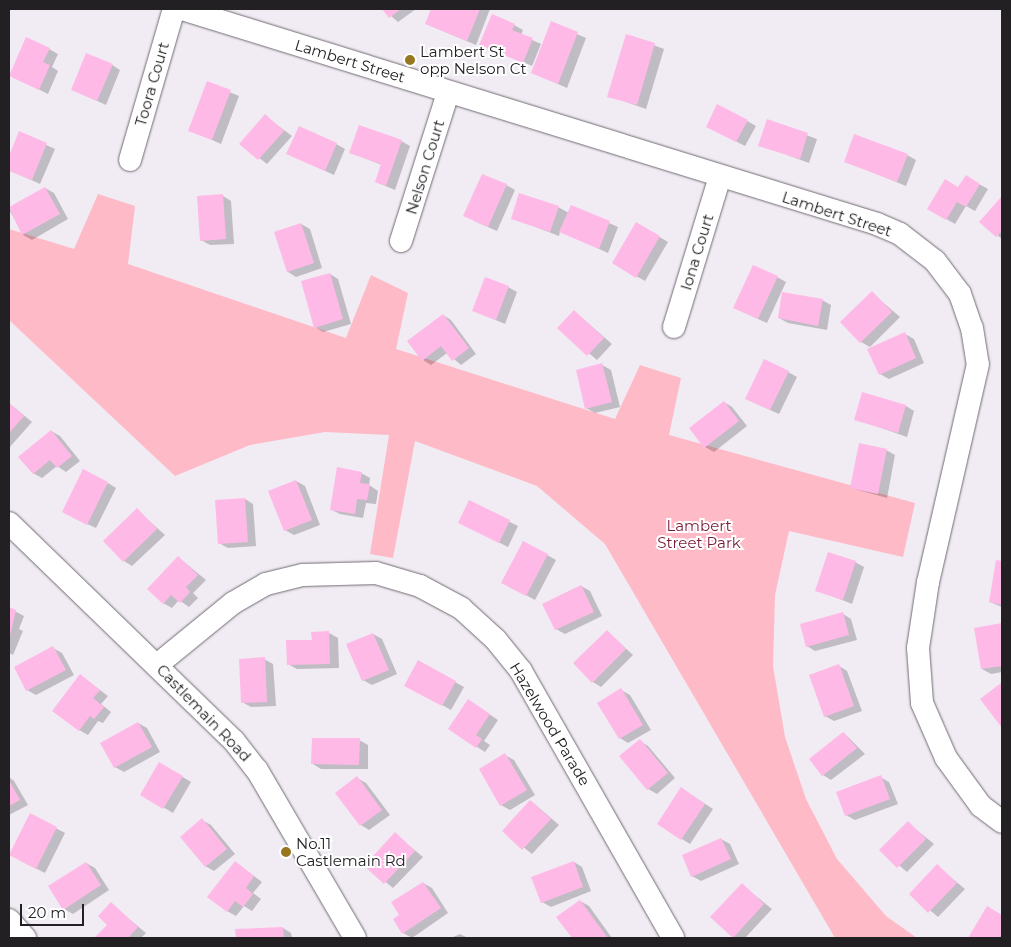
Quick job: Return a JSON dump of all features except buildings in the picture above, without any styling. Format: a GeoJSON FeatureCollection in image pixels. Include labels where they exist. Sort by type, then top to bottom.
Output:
{"type":"FeatureCollection","features":[{"type":"Feature","properties":{"kind":"street","name":"Toora Court"},"geometry":{"type":"LineString","coordinates":[[130,160],[174,9]]}},
{"type":"Feature","properties":{"kind":"street","name":"Lambert Street"},"geometry":{"type":"LineString","coordinates":[[182,9],[448,93],[877,224],[900,234],[935,261],[960,294],[972,328],[978,364],[928,582],[918,648],[922,703],[946,758],[981,806],[1002,822]]}},
{"type":"Feature","properties":{"kind":"street","name":"Nelson Court"},"geometry":{"type":"LineString","coordinates":[[402,241],[448,93]]}},
{"type":"Feature","properties":{"kind":"street","name":"Iona Court"},"geometry":{"type":"LineString","coordinates":[[674,327],[720,177]]}},
{"type":"Feature","properties":{"kind":"street","name":"Castlemain Road"},"geometry":{"type":"LineString","coordinates":[[9,523],[234,741],[257,770],[355,938]]}},
{"type":"Feature","properties":{"kind":"street","name":"Hazelwood Parade"},"geometry":{"type":"LineString","coordinates":[[157,665],[233,603],[266,584],[303,575],[376,573],[420,586],[461,608],[496,640],[522,671],[673,938]]}},
{"type":"Feature","properties":{"kind":"street"},"geometry":{"type":"LineString","coordinates":[[9,920],[25,938]]}},
{"type":"Feature","properties":{"kind":"green space","name":"Lambert Street Park"},"geometry":{"type":"Polygon","coordinates":[[[98,194],[135,206],[128,264],[346,338],[371,275],[408,293],[396,349],[615,419],[640,365],[681,378],[669,435],[915,503],[903,557],[789,531],[775,595],[773,666],[785,737],[806,799],[837,859],[886,916],[917,938],[835,938],[605,544],[537,486],[415,441],[393,558],[370,554],[389,435],[325,432],[250,445],[175,476],[9,320],[9,229],[74,249],[98,194]]]}},
{"type":"Feature","properties":{"kind":"place","name":"Lambert St opp Nelson Ct"},"geometry":{"type":"Point","coordinates":[410,60]}},
{"type":"Feature","properties":{"kind":"place","name":"No.11 Castlemain Rd"},"geometry":{"type":"Point","coordinates":[286,852]}}]}
